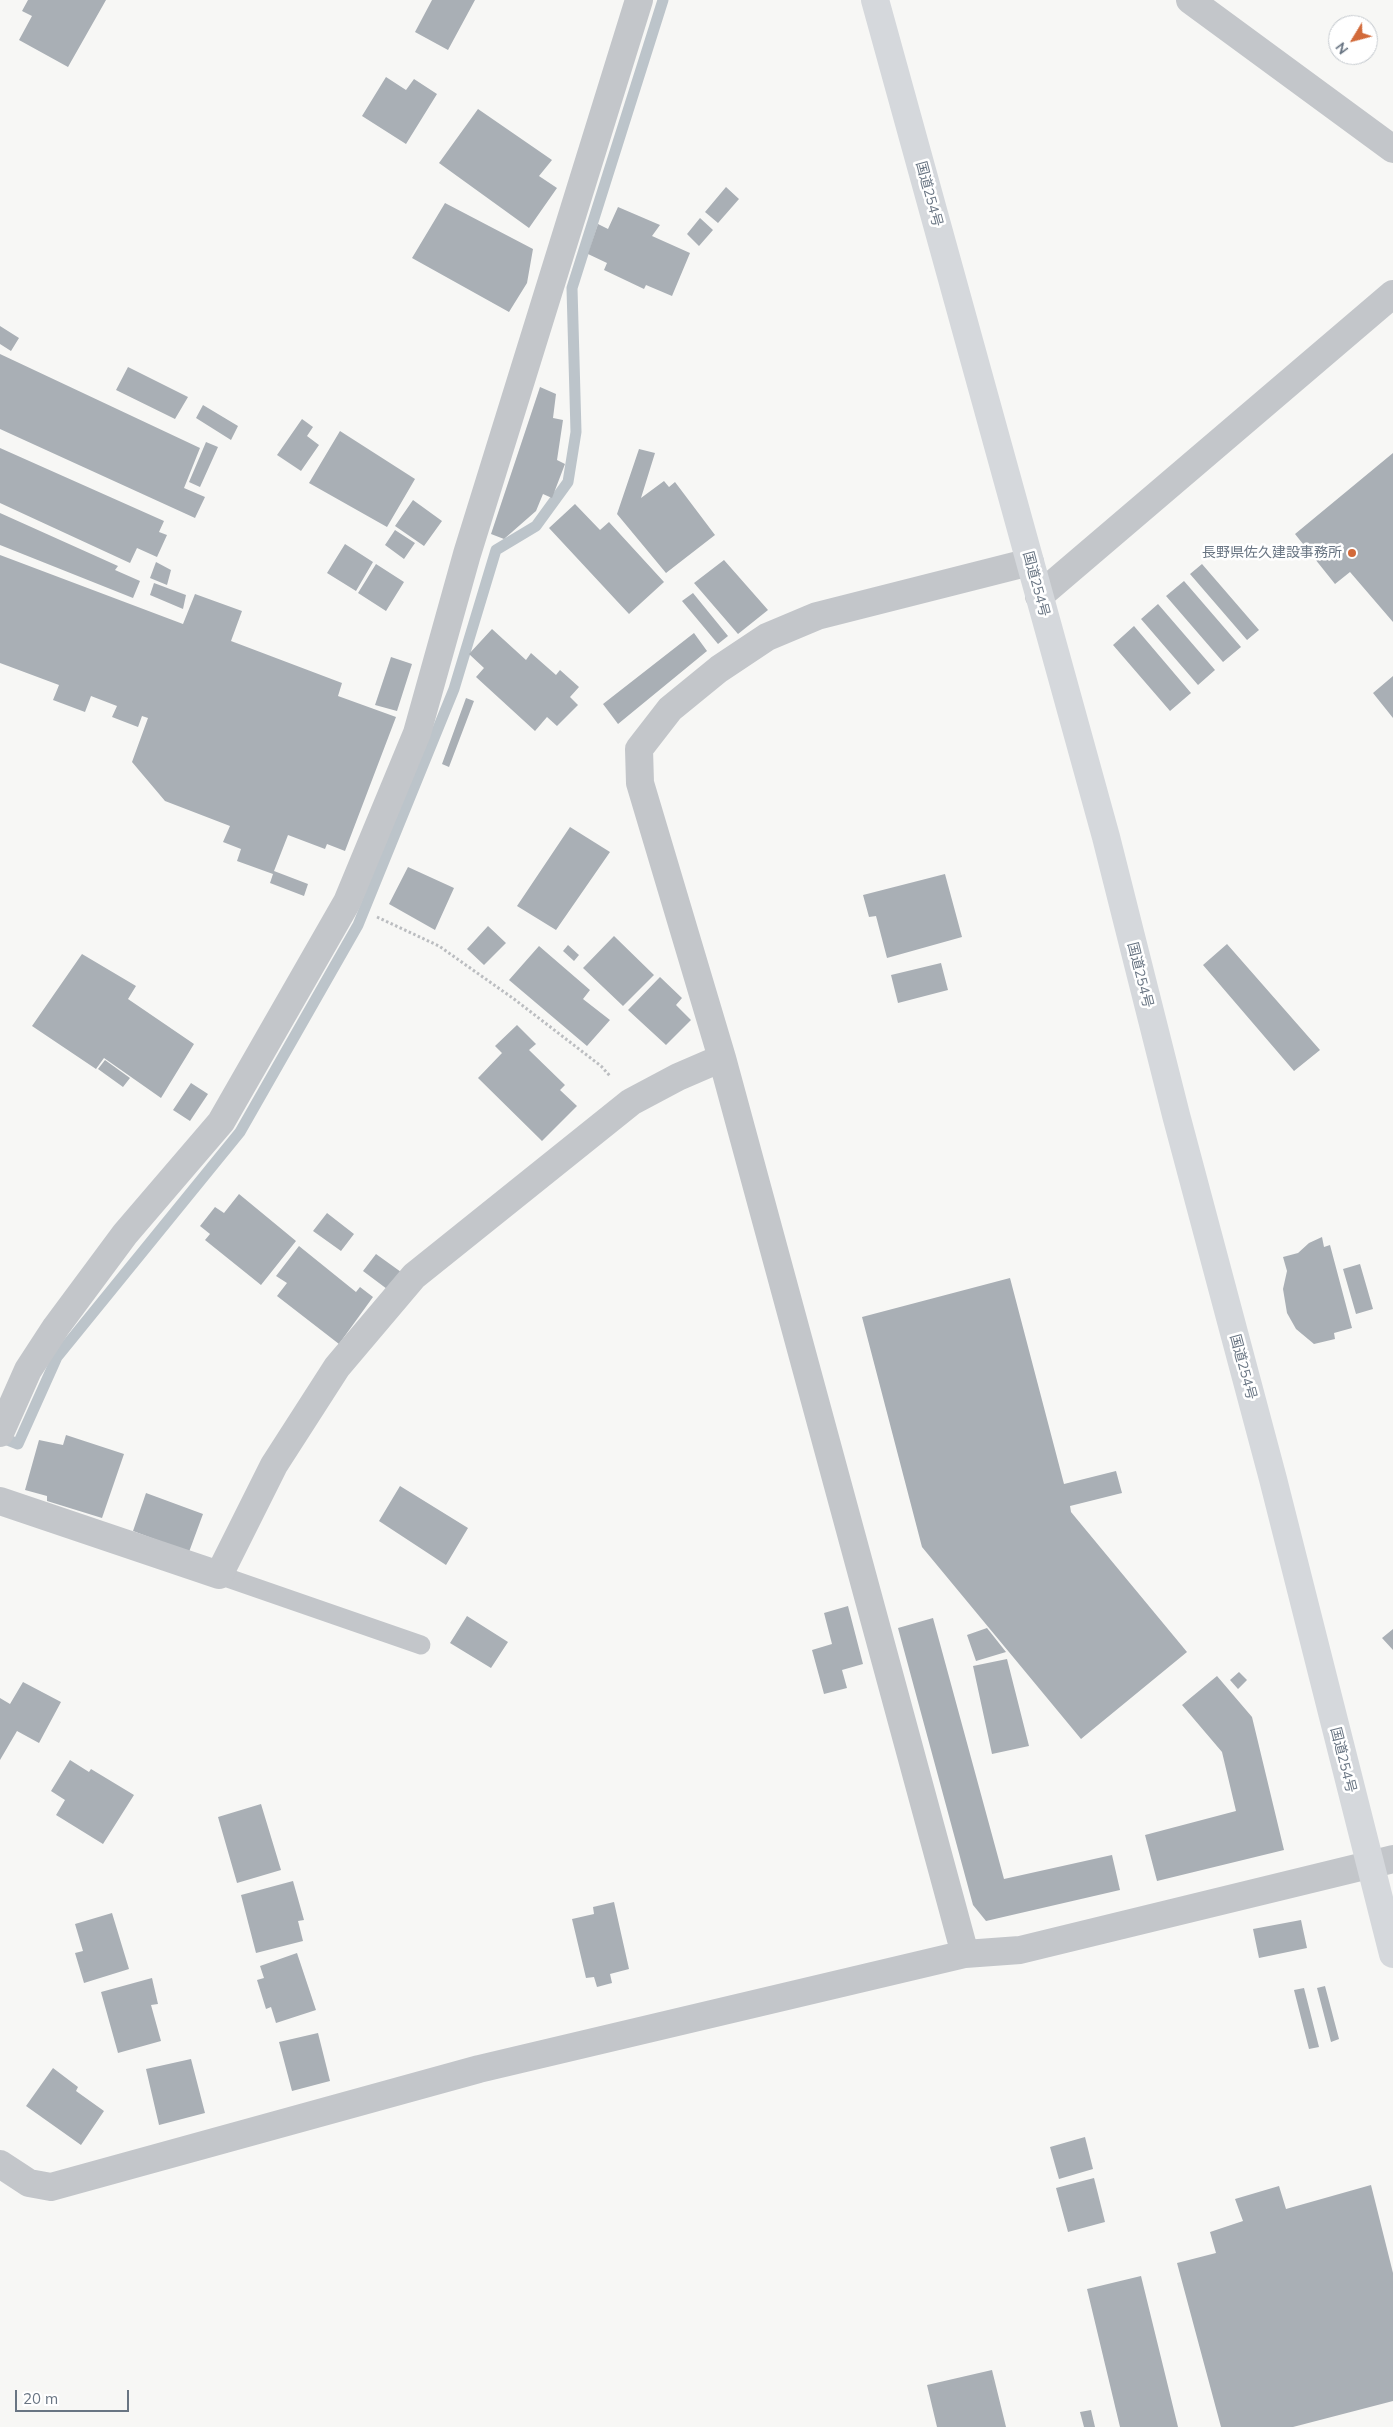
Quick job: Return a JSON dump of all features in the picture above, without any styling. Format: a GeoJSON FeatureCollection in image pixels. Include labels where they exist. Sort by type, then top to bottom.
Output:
{"type":"FeatureCollection","features":[{"type":"Feature","properties":{"kind":"highway","name":"国道254号"},"geometry":{"type":"LineString","coordinates":[[876,0],[1106,836],[1176,1115],[1273,1479],[1381,1861],[1393,1954]]}},
{"type":"Feature","properties":{"kind":"street"},"geometry":{"type":"LineString","coordinates":[[2,1424],[28,1370],[56,1327],[125,1234],[221,1122],[347,902],[417,733],[467,554],[639,0]]}},
{"type":"Feature","properties":{"kind":"street"},"geometry":{"type":"LineString","coordinates":[[1190,0],[1393,149]]}},
{"type":"Feature","properties":{"kind":"street"},"geometry":{"type":"LineString","coordinates":[[1039,596],[1393,294]]}},
{"type":"Feature","properties":{"kind":"street"},"geometry":{"type":"LineString","coordinates":[[965,1954],[722,1058],[640,783],[639,749],[670,710],[719,669],[767,637],[818,616],[1030,562]]}},
{"type":"Feature","properties":{"kind":"street"},"geometry":{"type":"LineString","coordinates":[[0,1501],[219,1575],[274,1465],[337,1367],[414,1276],[631,1102],[678,1077],[722,1058]]}},
{"type":"Feature","properties":{"kind":"street"},"geometry":{"type":"LineString","coordinates":[[0,2164],[29,2183],[50,2187],[479,2069],[965,1954],[1020,1950],[1381,1861]]}},
{"type":"Feature","properties":{"kind":"lane"},"geometry":{"type":"LineString","coordinates":[[219,1575],[422,1645]]}},
{"type":"Feature","properties":{"kind":"path"},"geometry":{"type":"LineString","coordinates":[[373,915],[439,946],[514,999],[601,1066],[631,1102]]}},
{"type":"Feature","properties":{"kind":"building"},"geometry":{"type":"Polygon","coordinates":[[[28,0],[106,0],[68,67],[19,40],[32,16],[22,11],[28,0]]]}},
{"type":"Feature","properties":{"kind":"building"},"geometry":{"type":"Polygon","coordinates":[[[432,0],[475,0],[448,50],[415,32],[432,0]]]}},
{"type":"Feature","properties":{"kind":"building"},"geometry":{"type":"Polygon","coordinates":[[[386,77],[406,90],[414,79],[437,94],[406,144],[362,116],[386,77]]]}},
{"type":"Feature","properties":{"kind":"building"},"geometry":{"type":"Polygon","coordinates":[[[478,109],[552,160],[539,176],[557,188],[529,228],[439,163],[478,109]]]}},
{"type":"Feature","properties":{"kind":"building"},"geometry":{"type":"Polygon","coordinates":[[[726,187],[739,199],[718,223],[705,212],[726,187]]]}},
{"type":"Feature","properties":{"kind":"building"},"geometry":{"type":"Polygon","coordinates":[[[445,203],[533,249],[527,283],[509,312],[412,258],[445,203]]]}},
{"type":"Feature","properties":{"kind":"building"},"geometry":{"type":"Polygon","coordinates":[[[618,207],[660,225],[652,236],[690,253],[672,296],[646,285],[644,289],[604,270],[607,263],[588,254],[598,224],[608,229],[618,207]]]}},
{"type":"Feature","properties":{"kind":"building"},"geometry":{"type":"Polygon","coordinates":[[[700,218],[713,230],[699,246],[687,234],[700,218]]]}},
{"type":"Feature","properties":{"kind":"building"},"geometry":{"type":"Polygon","coordinates":[[[0,326],[19,338],[11,351],[0,344],[0,326]]]}},
{"type":"Feature","properties":{"kind":"building"},"geometry":{"type":"Polygon","coordinates":[[[0,354],[200,448],[184,488],[205,497],[195,518],[0,429],[0,354]]]}},
{"type":"Feature","properties":{"kind":"building"},"geometry":{"type":"Polygon","coordinates":[[[128,367],[188,397],[175,419],[116,390],[128,367]]]}},
{"type":"Feature","properties":{"kind":"building"},"geometry":{"type":"Polygon","coordinates":[[[540,387],[556,394],[553,418],[563,420],[557,460],[565,464],[552,498],[543,494],[536,511],[504,539],[491,534],[540,387]]]}},
{"type":"Feature","properties":{"kind":"building"},"geometry":{"type":"Polygon","coordinates":[[[203,405],[238,426],[231,440],[196,418],[203,405]]]}},
{"type":"Feature","properties":{"kind":"building"},"geometry":{"type":"Polygon","coordinates":[[[302,419],[313,427],[307,436],[319,445],[301,471],[277,455],[302,419]]]}},
{"type":"Feature","properties":{"kind":"building"},"geometry":{"type":"Polygon","coordinates":[[[340,431],[415,479],[387,527],[309,483],[340,431]]]}},
{"type":"Feature","properties":{"kind":"building"},"geometry":{"type":"Polygon","coordinates":[[[206,442],[218,447],[200,487],[189,482],[206,442]]]}},
{"type":"Feature","properties":{"kind":"building"},"geometry":{"type":"Polygon","coordinates":[[[0,448],[164,521],[159,532],[167,535],[157,557],[137,548],[130,563],[0,503],[0,448]]]}},
{"type":"Feature","properties":{"kind":"building"},"geometry":{"type":"Polygon","coordinates":[[[639,449],[655,453],[641,498],[664,481],[669,487],[675,482],[715,535],[666,573],[617,514],[639,449]]]}},
{"type":"Feature","properties":{"kind":"building","name":"長野県佐久建設事務所"},"geometry":{"type":"Polygon","coordinates":[[[1393,453],[1393,622],[1350,572],[1335,584],[1295,534],[1393,453]]]}},
{"type":"Feature","properties":{"kind":"building"},"geometry":{"type":"Polygon","coordinates":[[[413,500],[442,521],[424,546],[395,526],[413,500]]]}},
{"type":"Feature","properties":{"kind":"building"},"geometry":{"type":"Polygon","coordinates":[[[575,504],[600,530],[609,522],[664,582],[629,614],[549,528],[575,504]]]}},
{"type":"Feature","properties":{"kind":"building"},"geometry":{"type":"Polygon","coordinates":[[[0,513],[118,566],[115,570],[140,581],[133,598],[0,545],[0,513]]]}},
{"type":"Feature","properties":{"kind":"building"},"geometry":{"type":"Polygon","coordinates":[[[395,530],[415,543],[404,559],[385,545],[395,530]]]}},
{"type":"Feature","properties":{"kind":"building"},"geometry":{"type":"Polygon","coordinates":[[[345,544],[373,562],[356,591],[327,573],[345,544]]]}},
{"type":"Feature","properties":{"kind":"building"},"geometry":{"type":"Polygon","coordinates":[[[0,555],[183,624],[195,594],[242,611],[231,641],[342,683],[338,696],[396,717],[345,851],[327,844],[325,849],[288,835],[274,871],[308,884],[304,896],[270,883],[273,874],[237,861],[241,849],[223,842],[230,826],[165,801],[132,762],[148,718],[142,716],[138,727],[112,717],[117,706],[91,696],[85,712],[53,700],[59,685],[0,663],[0,555]]]}},
{"type":"Feature","properties":{"kind":"building"},"geometry":{"type":"Polygon","coordinates":[[[724,560],[768,610],[738,634],[694,583],[724,560]]]}},
{"type":"Feature","properties":{"kind":"building"},"geometry":{"type":"Polygon","coordinates":[[[156,562],[171,570],[167,585],[150,578],[156,562]]]}},
{"type":"Feature","properties":{"kind":"building"},"geometry":{"type":"Polygon","coordinates":[[[376,564],[404,582],[386,611],[358,593],[376,564]]]}},
{"type":"Feature","properties":{"kind":"building"},"geometry":{"type":"Polygon","coordinates":[[[1202,564],[1259,630],[1247,640],[1190,574],[1202,564]]]}},
{"type":"Feature","properties":{"kind":"building"},"geometry":{"type":"Polygon","coordinates":[[[1184,581],[1241,647],[1223,662],[1166,596],[1184,581]]]}},
{"type":"Feature","properties":{"kind":"building"},"geometry":{"type":"Polygon","coordinates":[[[154,583],[186,595],[183,609],[150,595],[154,583]]]}},
{"type":"Feature","properties":{"kind":"building"},"geometry":{"type":"Polygon","coordinates":[[[693,593],[728,636],[718,644],[682,601],[693,593]]]}},
{"type":"Feature","properties":{"kind":"building"},"geometry":{"type":"Polygon","coordinates":[[[1158,604],[1215,670],[1198,685],[1141,619],[1158,604]]]}},
{"type":"Feature","properties":{"kind":"building"},"geometry":{"type":"Polygon","coordinates":[[[1134,626],[1191,693],[1170,711],[1113,645],[1134,626]]]}},
{"type":"Feature","properties":{"kind":"building"},"geometry":{"type":"Polygon","coordinates":[[[492,629],[526,660],[531,653],[556,675],[560,670],[579,687],[570,697],[578,705],[557,726],[547,717],[535,731],[476,677],[484,668],[469,654],[492,629]]]}},
{"type":"Feature","properties":{"kind":"building"},"geometry":{"type":"Polygon","coordinates":[[[694,633],[707,651],[618,724],[603,704],[694,633]]]}},
{"type":"Feature","properties":{"kind":"building"},"geometry":{"type":"Polygon","coordinates":[[[391,657],[412,664],[397,711],[375,705],[391,657]]]}},
{"type":"Feature","properties":{"kind":"building"},"geometry":{"type":"Polygon","coordinates":[[[1393,676],[1393,718],[1373,693],[1393,676]]]}},
{"type":"Feature","properties":{"kind":"building"},"geometry":{"type":"Polygon","coordinates":[[[466,698],[474,701],[449,767],[442,764],[466,698]]]}},
{"type":"Feature","properties":{"kind":"building"},"geometry":{"type":"Polygon","coordinates":[[[570,827],[610,852],[556,930],[517,906],[570,827]]]}},
{"type":"Feature","properties":{"kind":"building"},"geometry":{"type":"Polygon","coordinates":[[[408,867],[454,888],[435,930],[389,904],[408,867]]]}},
{"type":"Feature","properties":{"kind":"building"},"geometry":{"type":"Polygon","coordinates":[[[945,874],[962,937],[887,958],[876,916],[869,917],[863,895],[945,874]]]}},
{"type":"Feature","properties":{"kind":"building"},"geometry":{"type":"Polygon","coordinates":[[[488,926],[506,943],[484,965],[467,949],[488,926]]]}},
{"type":"Feature","properties":{"kind":"building"},"geometry":{"type":"Polygon","coordinates":[[[614,936],[654,975],[623,1006],[583,968],[614,936]]]}},
{"type":"Feature","properties":{"kind":"building"},"geometry":{"type":"Polygon","coordinates":[[[1227,944],[1320,1050],[1294,1071],[1203,965],[1227,944]]]}},
{"type":"Feature","properties":{"kind":"building"},"geometry":{"type":"Polygon","coordinates":[[[568,945],[579,955],[574,961],[563,951],[568,945]]]}},
{"type":"Feature","properties":{"kind":"building"},"geometry":{"type":"Polygon","coordinates":[[[539,946],[590,990],[583,999],[610,1020],[587,1046],[509,980],[539,946]]]}},
{"type":"Feature","properties":{"kind":"building"},"geometry":{"type":"Polygon","coordinates":[[[82,954],[136,986],[128,999],[194,1044],[161,1098],[104,1058],[96,1069],[32,1026],[82,954]]]}},
{"type":"Feature","properties":{"kind":"building"},"geometry":{"type":"Polygon","coordinates":[[[941,963],[948,990],[898,1003],[891,975],[941,963]]]}},
{"type":"Feature","properties":{"kind":"building"},"geometry":{"type":"Polygon","coordinates":[[[660,977],[682,998],[676,1005],[691,1020],[666,1045],[628,1010],[660,977]]]}},
{"type":"Feature","properties":{"kind":"building"},"geometry":{"type":"Polygon","coordinates":[[[517,1025],[536,1044],[529,1050],[565,1085],[560,1090],[577,1106],[542,1141],[478,1078],[502,1053],[495,1046],[517,1025]]]}},
{"type":"Feature","properties":{"kind":"building"},"geometry":{"type":"Polygon","coordinates":[[[105,1060],[130,1078],[123,1087],[98,1069],[105,1060]]]}},
{"type":"Feature","properties":{"kind":"building"},"geometry":{"type":"Polygon","coordinates":[[[191,1083],[208,1094],[190,1121],[173,1110],[191,1083]]]}},
{"type":"Feature","properties":{"kind":"building"},"geometry":{"type":"Polygon","coordinates":[[[239,1194],[296,1241],[261,1285],[205,1240],[210,1234],[200,1226],[215,1207],[224,1213],[239,1194]]]}},
{"type":"Feature","properties":{"kind":"building"},"geometry":{"type":"Polygon","coordinates":[[[327,1213],[354,1234],[341,1251],[313,1231],[327,1213]]]}},
{"type":"Feature","properties":{"kind":"building"},"geometry":{"type":"Polygon","coordinates":[[[1322,1237],[1324,1247],[1330,1245],[1352,1328],[1334,1333],[1335,1339],[1314,1344],[1296,1329],[1287,1313],[1283,1289],[1287,1271],[1283,1257],[1298,1253],[1309,1243],[1322,1237]]]}},
{"type":"Feature","properties":{"kind":"building"},"geometry":{"type":"Polygon","coordinates":[[[299,1246],[356,1292],[360,1287],[373,1297],[339,1344],[277,1296],[287,1283],[276,1276],[299,1246]]]}},
{"type":"Feature","properties":{"kind":"building"},"geometry":{"type":"Polygon","coordinates":[[[376,1254],[401,1272],[387,1289],[363,1271],[376,1254]]]}},
{"type":"Feature","properties":{"kind":"building"},"geometry":{"type":"Polygon","coordinates":[[[1360,1264],[1373,1309],[1356,1314],[1343,1269],[1360,1264]]]}},
{"type":"Feature","properties":{"kind":"building"},"geometry":{"type":"Polygon","coordinates":[[[1010,1278],[1064,1484],[1116,1471],[1122,1493],[1070,1506],[1071,1512],[1187,1652],[1081,1739],[922,1547],[862,1317],[1010,1278]]]}},
{"type":"Feature","properties":{"kind":"building"},"geometry":{"type":"Polygon","coordinates":[[[66,1435],[124,1454],[102,1518],[47,1501],[47,1496],[25,1490],[39,1440],[63,1445],[66,1435]]]}},
{"type":"Feature","properties":{"kind":"building"},"geometry":{"type":"Polygon","coordinates":[[[400,1486],[468,1528],[446,1565],[379,1521],[400,1486]]]}},
{"type":"Feature","properties":{"kind":"building"},"geometry":{"type":"Polygon","coordinates":[[[146,1493],[203,1514],[189,1552],[133,1531],[146,1493]]]}},
{"type":"Feature","properties":{"kind":"building"},"geometry":{"type":"Polygon","coordinates":[[[848,1606],[863,1664],[842,1670],[847,1688],[824,1694],[812,1650],[832,1644],[824,1613],[848,1606]]]}},
{"type":"Feature","properties":{"kind":"building"},"geometry":{"type":"Polygon","coordinates":[[[467,1616],[508,1642],[491,1668],[450,1643],[467,1616]]]}},
{"type":"Feature","properties":{"kind":"building"},"geometry":{"type":"Polygon","coordinates":[[[933,1618],[1004,1879],[1112,1855],[1120,1890],[986,1921],[973,1905],[898,1628],[933,1618]]]}},
{"type":"Feature","properties":{"kind":"building"},"geometry":{"type":"Polygon","coordinates":[[[987,1628],[1006,1652],[976,1661],[967,1635],[987,1628]]]}},
{"type":"Feature","properties":{"kind":"building"},"geometry":{"type":"Polygon","coordinates":[[[1393,1629],[1393,1650],[1382,1638],[1393,1629]]]}},
{"type":"Feature","properties":{"kind":"building"},"geometry":{"type":"Polygon","coordinates":[[[1007,1659],[1029,1746],[992,1754],[973,1666],[1007,1659]]]}},
{"type":"Feature","properties":{"kind":"building"},"geometry":{"type":"Polygon","coordinates":[[[1239,1672],[1247,1680],[1238,1689],[1230,1680],[1239,1672]]]}},
{"type":"Feature","properties":{"kind":"building"},"geometry":{"type":"Polygon","coordinates":[[[1217,1676],[1252,1717],[1284,1850],[1157,1881],[1145,1835],[1236,1811],[1222,1752],[1182,1705],[1217,1676]]]}},
{"type":"Feature","properties":{"kind":"building"},"geometry":{"type":"Polygon","coordinates":[[[23,1682],[61,1702],[39,1743],[17,1731],[0,1760],[0,1698],[10,1704],[23,1682]]]}},
{"type":"Feature","properties":{"kind":"building"},"geometry":{"type":"Polygon","coordinates":[[[70,1760],[89,1772],[91,1769],[134,1795],[103,1844],[56,1815],[65,1800],[51,1791],[70,1760]]]}},
{"type":"Feature","properties":{"kind":"building"},"geometry":{"type":"Polygon","coordinates":[[[261,1804],[281,1870],[237,1883],[218,1817],[261,1804]]]}},
{"type":"Feature","properties":{"kind":"building"},"geometry":{"type":"Polygon","coordinates":[[[293,1881],[304,1920],[298,1921],[303,1941],[256,1953],[241,1895],[293,1881]]]}},
{"type":"Feature","properties":{"kind":"building"},"geometry":{"type":"Polygon","coordinates":[[[614,1902],[629,1969],[610,1974],[612,1983],[597,1987],[594,1977],[586,1978],[572,1919],[594,1914],[593,1907],[614,1902]]]}},
{"type":"Feature","properties":{"kind":"building"},"geometry":{"type":"Polygon","coordinates":[[[112,1913],[129,1969],[84,1983],[75,1953],[83,1951],[75,1924],[112,1913]]]}},
{"type":"Feature","properties":{"kind":"building"},"geometry":{"type":"Polygon","coordinates":[[[1301,1920],[1307,1948],[1259,1958],[1253,1929],[1301,1920]]]}},
{"type":"Feature","properties":{"kind":"building"},"geometry":{"type":"Polygon","coordinates":[[[297,1953],[316,2010],[276,2023],[271,2007],[266,2009],[257,1980],[264,1978],[260,1966],[297,1953]]]}},
{"type":"Feature","properties":{"kind":"building"},"geometry":{"type":"Polygon","coordinates":[[[152,1978],[158,2004],[151,2005],[161,2041],[118,2053],[101,1992],[152,1978]]]}},
{"type":"Feature","properties":{"kind":"building"},"geometry":{"type":"Polygon","coordinates":[[[1325,1986],[1339,2039],[1331,2042],[1317,1988],[1325,1986]]]}},
{"type":"Feature","properties":{"kind":"building"},"geometry":{"type":"Polygon","coordinates":[[[1304,1988],[1319,2047],[1309,2049],[1294,1990],[1304,1988]]]}},
{"type":"Feature","properties":{"kind":"building"},"geometry":{"type":"Polygon","coordinates":[[[318,2033],[330,2081],[292,2091],[279,2042],[318,2033]]]}},
{"type":"Feature","properties":{"kind":"building"},"geometry":{"type":"Polygon","coordinates":[[[191,2059],[205,2113],[159,2125],[146,2069],[191,2059]]]}},
{"type":"Feature","properties":{"kind":"building"},"geometry":{"type":"Polygon","coordinates":[[[53,2068],[78,2087],[76,2091],[104,2111],[81,2145],[26,2106],[53,2068]]]}},
{"type":"Feature","properties":{"kind":"building"},"geometry":{"type":"Polygon","coordinates":[[[1085,2137],[1093,2169],[1059,2179],[1050,2147],[1085,2137]]]}},
{"type":"Feature","properties":{"kind":"building"},"geometry":{"type":"Polygon","coordinates":[[[1094,2178],[1105,2222],[1068,2232],[1056,2188],[1094,2178]]]}},
{"type":"Feature","properties":{"kind":"building"},"geometry":{"type":"Polygon","coordinates":[[[1371,2185],[1393,2273],[1393,2401],[1293,2427],[1221,2427],[1177,2263],[1216,2253],[1210,2232],[1243,2221],[1235,2199],[1279,2186],[1286,2209],[1371,2185]]]}},
{"type":"Feature","properties":{"kind":"building"},"geometry":{"type":"Polygon","coordinates":[[[1141,2276],[1178,2427],[1120,2427],[1087,2289],[1141,2276]]]}},
{"type":"Feature","properties":{"kind":"building"},"geometry":{"type":"Polygon","coordinates":[[[992,2370],[1006,2427],[937,2427],[927,2385],[992,2370]]]}},
{"type":"Feature","properties":{"kind":"building"},"geometry":{"type":"Polygon","coordinates":[[[1091,2410],[1095,2427],[1084,2427],[1080,2412],[1091,2410]]]}},
{"type":"Feature","properties":{"kind":"waterway"},"geometry":{"type":"LineString","coordinates":[[0,1437],[18,1444],[57,1357],[240,1132],[358,925],[454,689],[496,550],[536,526],[568,482],[576,432],[572,288],[663,0]]}},
{"type":"Feature","properties":{"kind":"place","name":"長野県佐久建設事務所"},"geometry":{"type":"Point","coordinates":[1352,553]}}]}
